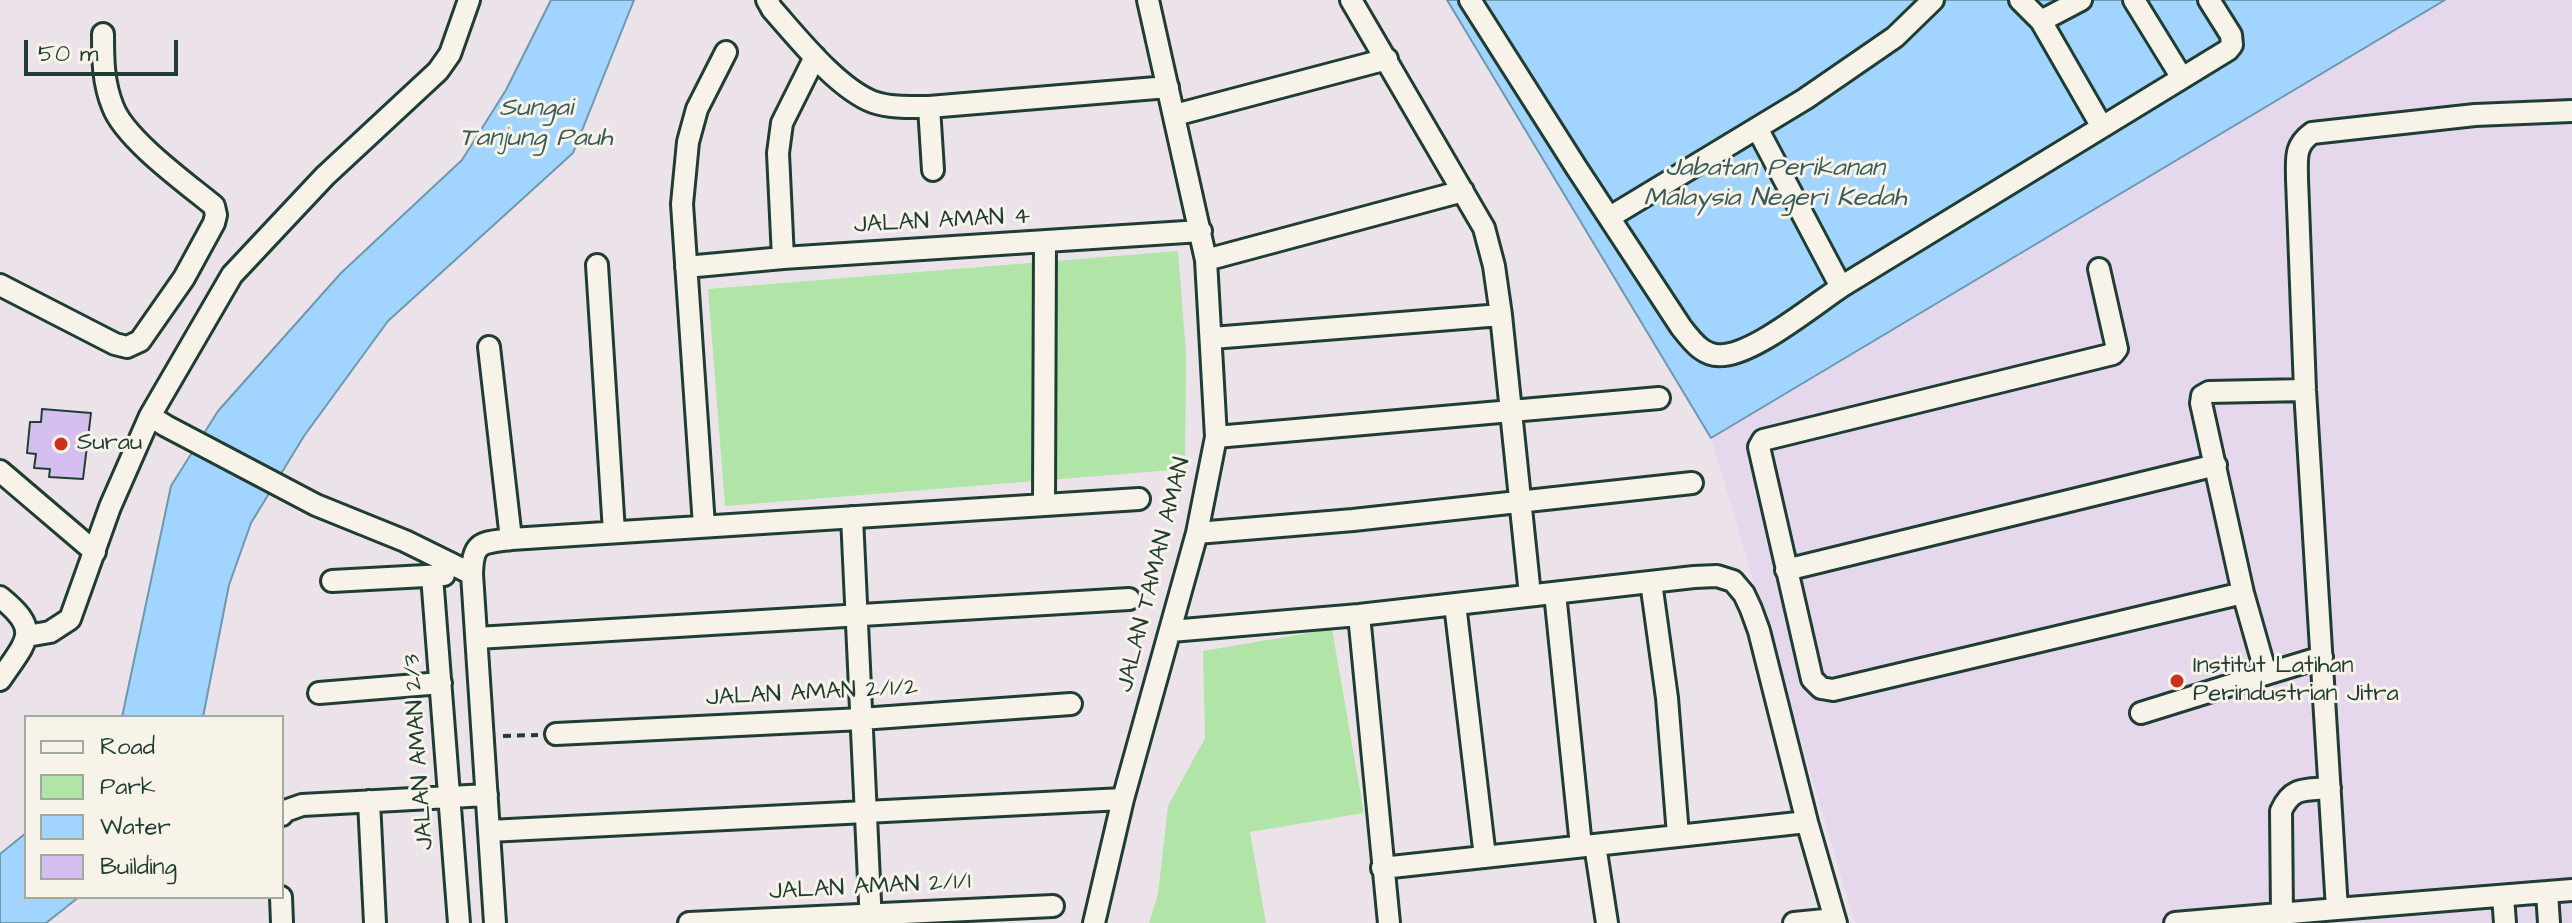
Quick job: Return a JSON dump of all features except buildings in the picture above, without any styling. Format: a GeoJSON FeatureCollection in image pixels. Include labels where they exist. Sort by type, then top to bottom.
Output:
{"type":"FeatureCollection","features":[{"type":"Feature","properties":{"kind":"street"},"geometry":{"type":"LineString","coordinates":[[27,636],[50,632],[70,619],[116,493],[158,421],[217,297],[232,275],[325,176],[438,71],[450,54],[469,0]]}},
{"type":"Feature","properties":{"kind":"street"},"geometry":{"type":"LineString","coordinates":[[767,0],[815,57],[852,90],[874,102],[902,107],[929,107],[1168,87]]}},
{"type":"Feature","properties":{"kind":"street","name":"JALAN TAMAN AMAN"},"geometry":{"type":"LineString","coordinates":[[1094,923],[1123,799],[1197,533],[1216,437],[1206,260],[1148,0]]}},
{"type":"Feature","properties":{"kind":"street"},"geometry":{"type":"LineString","coordinates":[[1351,0],[1484,228],[1494,266],[1501,315],[1530,595]]}},
{"type":"Feature","properties":{"kind":"street"},"geometry":{"type":"LineString","coordinates":[[1470,0],[1681,327],[1708,354],[1724,355],[1760,341],[1841,287],[2228,50],[2232,45],[2231,35],[2209,0]]}},
{"type":"Feature","properties":{"kind":"street"},"geometry":{"type":"LineString","coordinates":[[1610,217],[1805,99],[1885,44],[1933,0]]}},
{"type":"Feature","properties":{"kind":"street"},"geometry":{"type":"LineString","coordinates":[[2020,0],[2041,21],[2102,127]]}},
{"type":"Feature","properties":{"kind":"street"},"geometry":{"type":"LineString","coordinates":[[2041,21],[2081,0]]}},
{"type":"Feature","properties":{"kind":"street"},"geometry":{"type":"LineString","coordinates":[[2134,0],[2182,78]]}},
{"type":"Feature","properties":{"kind":"street"},"geometry":{"type":"LineString","coordinates":[[0,285],[115,344],[127,347],[140,341],[184,278],[214,223],[214,206],[127,131],[113,109],[103,71],[103,34]]}},
{"type":"Feature","properties":{"kind":"street"},"geometry":{"type":"LineString","coordinates":[[704,526],[682,204],[688,142],[697,109],[726,52]]}},
{"type":"Feature","properties":{"kind":"street"},"geometry":{"type":"LineString","coordinates":[[783,258],[778,153],[782,123],[815,57]]}},
{"type":"Feature","properties":{"kind":"street"},"geometry":{"type":"LineString","coordinates":[[1175,115],[1387,59]]}},
{"type":"Feature","properties":{"kind":"street"},"geometry":{"type":"LineString","coordinates":[[929,107],[933,170]]}},
{"type":"Feature","properties":{"kind":"street"},"geometry":{"type":"LineString","coordinates":[[2337,909],[2305,390],[2298,152],[2302,141],[2312,133],[2475,115],[2572,111]]}},
{"type":"Feature","properties":{"kind":"street"},"geometry":{"type":"LineString","coordinates":[[1757,128],[1841,287]]}},
{"type":"Feature","properties":{"kind":"street"},"geometry":{"type":"LineString","coordinates":[[1206,260],[1463,191]]}},
{"type":"Feature","properties":{"kind":"street","name":"JALAN AMAN 4"},"geometry":{"type":"LineString","coordinates":[[686,267],[1201,231]]}},
{"type":"Feature","properties":{"kind":"street"},"geometry":{"type":"LineString","coordinates":[[1044,505],[1045,242]]}},
{"type":"Feature","properties":{"kind":"street"},"geometry":{"type":"LineString","coordinates":[[597,265],[614,532]]}},
{"type":"Feature","properties":{"kind":"street"},"geometry":{"type":"LineString","coordinates":[[2099,269],[2117,349],[2113,354],[1763,440],[1759,447],[1812,679],[1821,688],[1833,690],[2243,593]]}},
{"type":"Feature","properties":{"kind":"street"},"geometry":{"type":"LineString","coordinates":[[1212,338],[1501,315]]}},
{"type":"Feature","properties":{"kind":"street"},"geometry":{"type":"LineString","coordinates":[[489,347],[511,539]]}},
{"type":"Feature","properties":{"kind":"street"},"geometry":{"type":"LineString","coordinates":[[2266,674],[2243,593],[2201,403],[2202,396],[2209,392],[2305,390]]}},
{"type":"Feature","properties":{"kind":"street"},"geometry":{"type":"LineString","coordinates":[[1216,437],[1659,398]]}},
{"type":"Feature","properties":{"kind":"street"},"geometry":{"type":"LineString","coordinates":[[158,421],[316,505],[405,541],[472,574]]}},
{"type":"Feature","properties":{"kind":"street"},"geometry":{"type":"LineString","coordinates":[[1786,570],[2216,465]]}},
{"type":"Feature","properties":{"kind":"street"},"geometry":{"type":"LineString","coordinates":[[0,471],[95,552]]}},
{"type":"Feature","properties":{"kind":"street"},"geometry":{"type":"LineString","coordinates":[[1197,533],[1692,483]]}},
{"type":"Feature","properties":{"kind":"street"},"geometry":{"type":"LineString","coordinates":[[495,923],[472,574],[476,547],[486,542],[511,539],[1139,499]]}},
{"type":"Feature","properties":{"kind":"street"},"geometry":{"type":"LineString","coordinates":[[852,517],[870,919]]}},
{"type":"Feature","properties":{"kind":"street"},"geometry":{"type":"LineString","coordinates":[[332,581],[472,574]]}},
{"type":"Feature","properties":{"kind":"street","name":"JALAN AMAN 2/3"},"geometry":{"type":"LineString","coordinates":[[432,576],[459,923]]}},
{"type":"Feature","properties":{"kind":"street"},"geometry":{"type":"LineString","coordinates":[[1171,631],[1359,615],[1717,576],[1733,581],[1744,594],[1759,631],[1807,822],[1836,921],[1794,923]]}},
{"type":"Feature","properties":{"kind":"street"},"geometry":{"type":"LineString","coordinates":[[1651,582],[1667,698],[1678,835]]}},
{"type":"Feature","properties":{"kind":"street"},"geometry":{"type":"LineString","coordinates":[[1555,593],[1588,845],[1607,923]]}},
{"type":"Feature","properties":{"kind":"street"},"geometry":{"type":"LineString","coordinates":[[0,597],[20,613],[26,623],[27,636],[0,680]]}},
{"type":"Feature","properties":{"kind":"street"},"geometry":{"type":"LineString","coordinates":[[477,638],[1129,599]]}},
{"type":"Feature","properties":{"kind":"street"},"geometry":{"type":"LineString","coordinates":[[1455,604],[1485,857]]}},
{"type":"Feature","properties":{"kind":"street"},"geometry":{"type":"LineString","coordinates":[[1359,615],[1389,923]]}},
{"type":"Feature","properties":{"kind":"street"},"geometry":{"type":"LineString","coordinates":[[2141,713],[2322,657]]}},
{"type":"Feature","properties":{"kind":"street"},"geometry":{"type":"LineString","coordinates":[[319,693],[441,683]]}},
{"type":"Feature","properties":{"kind":"street","name":"JALAN AMAN 2/1/2"},"geometry":{"type":"LineString","coordinates":[[556,734],[861,719],[1071,704]]}},
{"type":"Feature","properties":{"kind":"street"},"geometry":{"type":"LineString","coordinates":[[2282,913],[2281,811],[2286,800],[2296,791],[2330,788]]}},
{"type":"Feature","properties":{"kind":"street"},"geometry":{"type":"LineString","coordinates":[[284,812],[302,805],[487,795]]}},
{"type":"Feature","properties":{"kind":"street"},"geometry":{"type":"LineString","coordinates":[[489,831],[1123,799]]}},
{"type":"Feature","properties":{"kind":"street"},"geometry":{"type":"LineString","coordinates":[[369,801],[375,923]]}},
{"type":"Feature","properties":{"kind":"street"},"geometry":{"type":"LineString","coordinates":[[1382,868],[1807,822]]}},
{"type":"Feature","properties":{"kind":"street"},"geometry":{"type":"LineString","coordinates":[[2175,923],[2572,890]]}},
{"type":"Feature","properties":{"kind":"street"},"geometry":{"type":"LineString","coordinates":[[2547,892],[2549,923]]}},
{"type":"Feature","properties":{"kind":"street"},"geometry":{"type":"LineString","coordinates":[[2503,896],[2505,923]]}},
{"type":"Feature","properties":{"kind":"street"},"geometry":{"type":"LineString","coordinates":[[281,899],[282,923]]}},
{"type":"Feature","properties":{"kind":"street","name":"JALAN AMAN 2/1/1"},"geometry":{"type":"LineString","coordinates":[[689,923],[870,919],[1053,906]]}},
{"type":"Feature","properties":{"kind":"path"},"geometry":{"type":"LineString","coordinates":[[483,737],[556,734]]}},
{"type":"Feature","properties":{"kind":"shaded area","name":"Institut Latihan Perindustrian Jitra"},"geometry":{"type":"Polygon","coordinates":[[[2445,0],[2572,0],[2572,923],[1855,923],[1711,438],[2445,0]]]}},
{"type":"Feature","properties":{"kind":"green space"},"geometry":{"type":"Polygon","coordinates":[[[1178,251],[1186,353],[1185,469],[725,506],[708,289],[1178,251]]]}},
{"type":"Feature","properties":{"kind":"green space"},"geometry":{"type":"Polygon","coordinates":[[[1332,629],[1364,813],[1250,832],[1266,923],[1149,923],[1158,894],[1168,806],[1205,738],[1203,651],[1332,629]]]}},
{"type":"Feature","properties":{"kind":"water","name":"Sungai Tanjung Pauh"},"geometry":{"type":"Polygon","coordinates":[[[551,0],[634,0],[573,153],[388,321],[304,436],[251,523],[229,585],[203,715],[122,715],[171,486],[218,411],[341,273],[462,160],[506,90],[551,0]]]}},
{"type":"Feature","properties":{"kind":"water","name":"Jabatan Perikanan Malaysia Negeri Kedah"},"geometry":{"type":"Polygon","coordinates":[[[1447,0],[2445,0],[1711,438],[1447,0]]]}},
{"type":"Feature","properties":{"kind":"water"},"geometry":{"type":"Polygon","coordinates":[[[24,835],[24,899],[76,899],[46,923],[0,923],[0,854],[24,835]]]}},
{"type":"Feature","properties":{"kind":"place","name":"Surau"},"geometry":{"type":"Point","coordinates":[61,444]}},
{"type":"Feature","properties":{"kind":"place","name":"Institut Latihan Perindustrian Jitra"},"geometry":{"type":"Point","coordinates":[2177,681]}}]}
